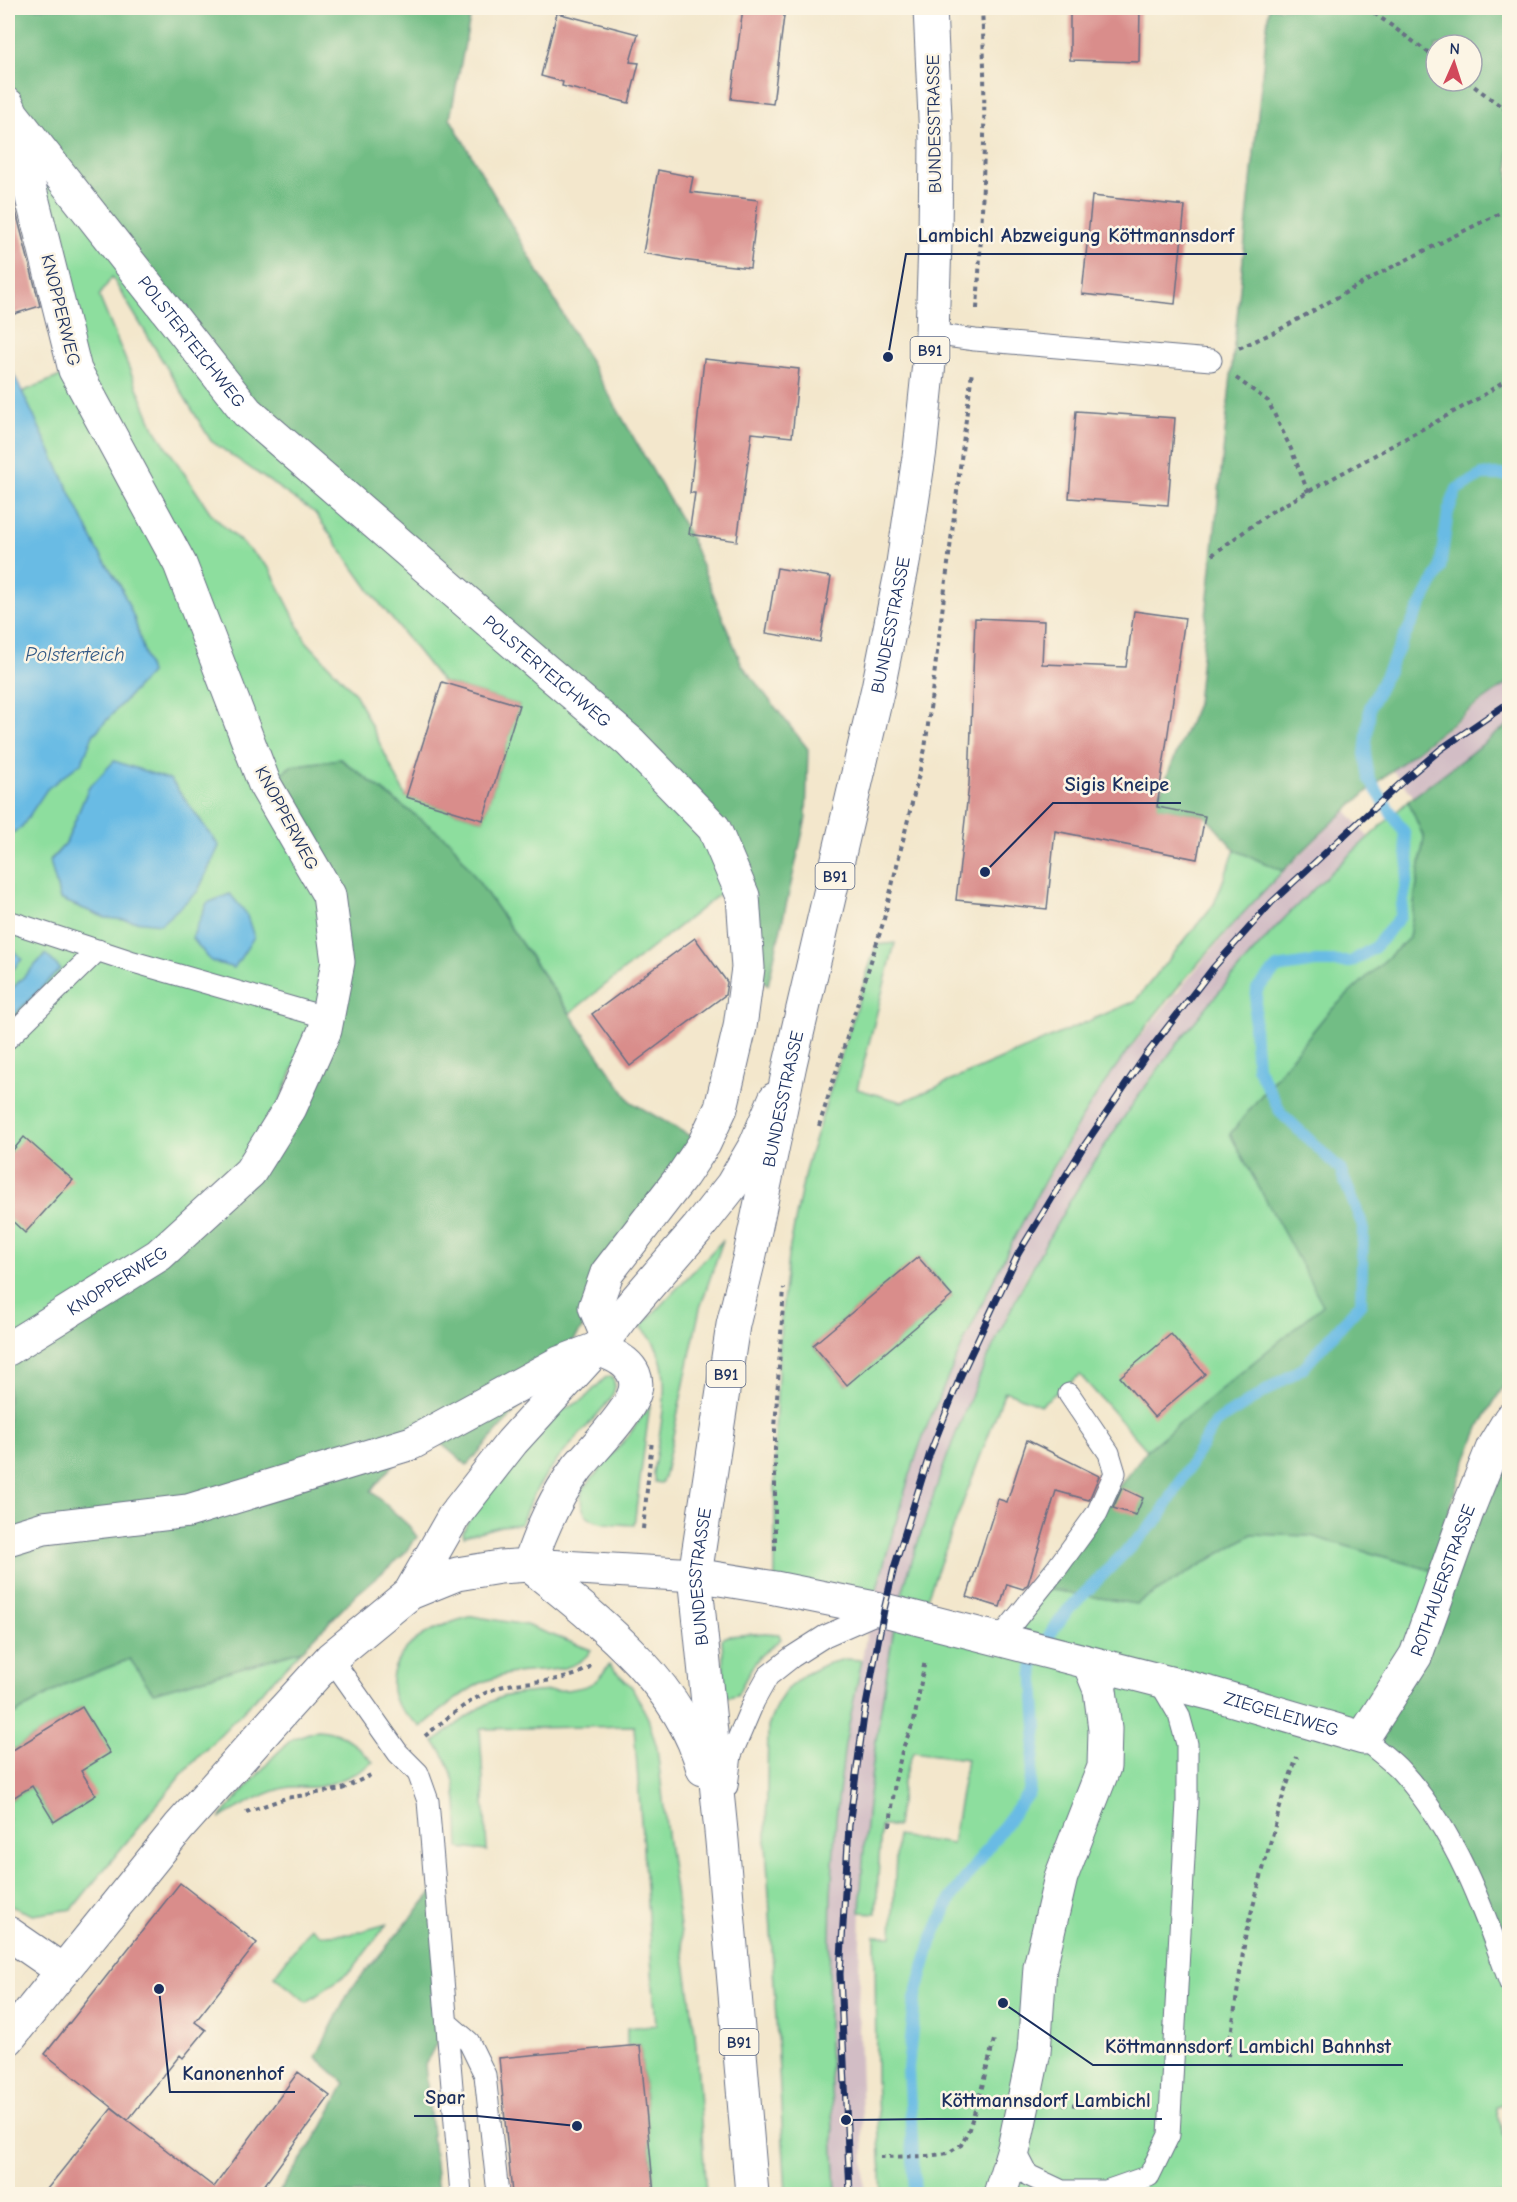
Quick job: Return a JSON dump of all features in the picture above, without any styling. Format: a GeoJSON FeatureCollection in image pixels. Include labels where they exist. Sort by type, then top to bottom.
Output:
{"type":"FeatureCollection","features":[{"type":"Feature","properties":{"kind":"street","name":"BUNDESSTRASSE"},"geometry":{"type":"LineString","coordinates":[[752,2194],[722,1841],[695,1575],[733,1324],[759,1217],[790,1064],[856,790],[903,563],[920,450],[932,334],[936,140],[930,8]]}},
{"type":"Feature","properties":{"kind":"street","name":"KNOPPERWEG"},"geometry":{"type":"LineString","coordinates":[[8,1349],[159,1255],[250,1172],[290,1108],[325,1030],[338,962],[328,895],[265,784],[180,564],[75,370],[10,110]]}},
{"type":"Feature","properties":{"kind":"street","name":"POLSTERTEICHWEG"},"geometry":{"type":"LineString","coordinates":[[10,110],[247,412],[630,742],[714,828],[743,896],[748,968],[740,1027],[721,1108],[704,1144],[683,1175],[607,1273],[596,1307],[602,1343]]}},
{"type":"Feature","properties":{"kind":"street"},"geometry":{"type":"LineString","coordinates":[[8,2039],[179,1827],[331,1658],[410,1593],[454,1516],[512,1442],[602,1343],[732,1185],[756,1144],[790,1064]]}},
{"type":"Feature","properties":{"kind":"street"},"geometry":{"type":"LineString","coordinates":[[8,1539],[44,1528],[189,1512],[412,1443],[559,1363],[602,1343]]}},
{"type":"Feature","properties":{"kind":"street"},"geometry":{"type":"LineString","coordinates":[[602,1343],[622,1358],[634,1376],[635,1390],[631,1401],[577,1468],[559,1497],[544,1522],[529,1565],[588,1613],[666,1694],[697,1746],[722,1841]]}},
{"type":"Feature","properties":{"kind":"street","name":"ROTHAUERSTRASSE"},"geometry":{"type":"LineString","coordinates":[[1363,1738],[1416,1655],[1467,1512],[1493,1447],[1509,1419]]}},
{"type":"Feature","properties":{"kind":"street","name":"ZIEGELEIWEG"},"geometry":{"type":"LineString","coordinates":[[410,1593],[457,1574],[529,1565],[695,1575],[783,1589],[884,1610],[1213,1694],[1363,1738]]}},
{"type":"Feature","properties":{"kind":"street"},"geometry":{"type":"LineString","coordinates":[[1000,2194],[1014,2148],[1034,2052],[1040,1967],[1061,1877],[1104,1767],[1105,1729],[1100,1690],[1089,1663]]}},
{"type":"Feature","properties":{"kind":"street"},"geometry":{"type":"LineString","coordinates":[[8,1933],[63,1971]]}},
{"type":"Feature","properties":{"kind":"lane"},"geometry":{"type":"LineString","coordinates":[[932,334],[975,340],[1211,360]]}},
{"type":"Feature","properties":{"kind":"lane"},"geometry":{"type":"LineString","coordinates":[[8,921],[328,1018]]}},
{"type":"Feature","properties":{"kind":"lane"},"geometry":{"type":"LineString","coordinates":[[8,1038],[98,950]]}},
{"type":"Feature","properties":{"kind":"lane"},"geometry":{"type":"LineString","coordinates":[[999,1640],[1057,1568],[1097,1513],[1115,1473],[1109,1453],[1069,1394]]}},
{"type":"Feature","properties":{"kind":"lane"},"geometry":{"type":"LineString","coordinates":[[722,1841],[731,1755],[754,1701],[768,1677],[792,1657],[825,1636],[884,1610]]}},
{"type":"Feature","properties":{"kind":"lane"},"geometry":{"type":"LineString","coordinates":[[331,1658],[393,1745],[418,1773],[428,1801],[461,2194]]}},
{"type":"Feature","properties":{"kind":"lane"},"geometry":{"type":"LineString","coordinates":[[1014,2148],[1028,2175],[1062,2191],[1106,2191],[1149,2176],[1169,2136],[1188,1802],[1187,1744],[1179,1715],[1159,1681]]}},
{"type":"Feature","properties":{"kind":"lane","name":"ZIEGELEIWEG"},"geometry":{"type":"LineString","coordinates":[[1363,1738],[1401,1771],[1433,1813],[1469,1876],[1509,1983]]}},
{"type":"Feature","properties":{"kind":"lane"},"geometry":{"type":"LineString","coordinates":[[447,2023],[469,2042],[485,2075],[498,2194]]}},
{"type":"Feature","properties":{"kind":"path"},"geometry":{"type":"LineString","coordinates":[[1367,8],[1424,49]]}},
{"type":"Feature","properties":{"kind":"path"},"geometry":{"type":"LineString","coordinates":[[1483,93],[1509,112]]}},
{"type":"Feature","properties":{"kind":"path"},"geometry":{"type":"LineString","coordinates":[[1211,360],[1277,331],[1386,270],[1509,208]]}},
{"type":"Feature","properties":{"kind":"path"},"geometry":{"type":"LineString","coordinates":[[1211,360],[1268,401],[1308,492]]}},
{"type":"Feature","properties":{"kind":"path"},"geometry":{"type":"LineString","coordinates":[[1212,555],[1271,512],[1479,398],[1509,377]]}},
{"type":"Feature","properties":{"kind":"path"},"geometry":{"type":"LineString","coordinates":[[890,1826],[895,1781],[903,1748],[914,1721],[925,1621]]}},
{"type":"Feature","properties":{"kind":"path"},"geometry":{"type":"LineString","coordinates":[[1228,2056],[1246,1932],[1283,1796],[1310,1722]]}},
{"type":"Feature","properties":{"kind":"path"},"geometry":{"type":"LineString","coordinates":[[880,2157],[928,2156],[948,2153],[961,2145],[969,2129],[981,2091],[995,2036]]}},
{"type":"Feature","properties":{"kind":"path"},"geometry":{"type":"LineString","coordinates":[[981,2091],[1024,2101],[1170,2110]]}},
{"type":"Feature","properties":{"kind":"shaded area"},"geometry":{"type":"Polygon","coordinates":[[[1509,682],[1509,724],[1414,797],[1392,770],[1509,682]]]}},
{"type":"Feature","properties":{"kind":"shaded area"},"geometry":{"type":"Polygon","coordinates":[[[1346,810],[1369,838],[1329,873],[1279,925],[1230,980],[1152,1075],[1027,1274],[987,1357],[936,1486],[897,1614],[862,1879],[858,2006],[865,2194],[836,2194],[828,2024],[831,1895],[836,1818],[845,1744],[872,1607],[896,1519],[922,1440],[990,1286],[1023,1221],[1088,1109],[1124,1056],[1249,906],[1346,810]]]}},
{"type":"Feature","properties":{"kind":"green space"},"geometry":{"type":"Polygon","coordinates":[[[8,8],[472,8],[450,118],[689,534],[742,665],[808,749],[806,818],[768,985],[748,968],[714,828],[247,412],[8,105],[8,8]]]}},
{"type":"Feature","properties":{"kind":"green space"},"geometry":{"type":"Polygon","coordinates":[[[1269,8],[1509,8],[1509,682],[1449,725],[1363,795],[1283,871],[1235,850],[1205,816],[1154,807],[1197,704],[1269,8]]]}},
{"type":"Feature","properties":{"kind":"green space"},"geometry":{"type":"Polygon","coordinates":[[[12,114],[630,742],[737,880],[570,1013],[451,842],[341,759],[291,766],[265,785],[329,895],[338,962],[250,1172],[8,1349],[8,1021],[59,969],[45,955],[8,993],[8,975],[22,959],[8,945],[8,835],[21,828],[46,789],[82,762],[93,735],[150,673],[134,618],[120,585],[98,551],[22,392],[75,370],[12,114]],[[112,277],[99,296],[154,428],[212,515],[270,569],[306,641],[355,693],[406,797],[483,820],[519,705],[442,682],[370,591],[315,513],[211,441],[112,277]],[[88,789],[66,843],[50,860],[60,899],[106,918],[88,789]]]}},
{"type":"Feature","properties":{"kind":"green space"},"geometry":{"type":"Polygon","coordinates":[[[1509,724],[1509,1377],[1480,1425],[1459,1478],[1431,1570],[1311,1536],[1252,1534],[1136,1604],[1041,1588],[1147,1450],[1323,1305],[1230,1134],[1326,1015],[1409,938],[1424,838],[1408,801],[1509,724]]]}},
{"type":"Feature","properties":{"kind":"green space"},"geometry":{"type":"Polygon","coordinates":[[[340,759],[451,842],[631,1102],[704,1144],[559,1363],[467,1465],[429,1434],[412,1443],[371,1491],[409,1526],[417,1537],[402,1556],[357,1594],[302,1650],[153,1693],[130,1659],[66,1684],[8,1718],[8,1349],[250,1172],[325,1030],[329,895],[265,785],[292,766],[340,759]]]}},
{"type":"Feature","properties":{"kind":"green space"},"geometry":{"type":"Polygon","coordinates":[[[1408,801],[1424,838],[1409,938],[1326,1015],[1230,1134],[1324,1305],[1147,1450],[1080,1375],[1040,1405],[1005,1391],[919,1619],[999,1640],[1041,1588],[1136,1604],[1252,1534],[1311,1536],[1431,1570],[1433,1813],[1509,1983],[1509,2100],[1496,2107],[1503,2135],[1509,2137],[1509,2194],[882,2194],[876,2078],[875,1936],[892,1936],[897,1836],[952,1844],[967,1759],[913,1752],[903,1781],[897,1826],[881,1826],[876,1913],[860,1912],[866,1826],[876,1740],[897,1613],[925,1521],[954,1438],[988,1358],[1026,1280],[1068,1204],[1115,1130],[1166,1059],[1220,991],[1278,925],[1408,801]]]}},
{"type":"Feature","properties":{"kind":"green space"},"geometry":{"type":"Polygon","coordinates":[[[1235,850],[1283,871],[1200,961],[1141,1032],[1101,1088],[1042,1185],[990,1287],[933,1411],[907,1483],[872,1607],[775,1588],[775,1429],[781,1319],[788,1256],[806,1167],[876,945],[895,943],[857,1089],[902,1102],[1135,1001],[1214,904],[1235,850]],[[919,1257],[813,1345],[846,1385],[952,1296],[919,1257]]]}},
{"type":"Feature","properties":{"kind":"green space"},"geometry":{"type":"Polygon","coordinates":[[[723,1240],[700,1308],[664,1478],[661,1483],[655,1482],[653,1473],[664,1399],[663,1370],[657,1348],[641,1326],[723,1240]]]}},
{"type":"Feature","properties":{"kind":"green space"},"geometry":{"type":"Polygon","coordinates":[[[611,1376],[615,1387],[611,1398],[549,1471],[529,1504],[521,1524],[501,1526],[464,1536],[467,1523],[483,1500],[561,1411],[583,1400],[605,1378],[611,1376]]]}},
{"type":"Feature","properties":{"kind":"green space"},"geometry":{"type":"Polygon","coordinates":[[[650,1405],[634,1525],[596,1521],[584,1511],[581,1502],[582,1490],[628,1436],[650,1405]]]}},
{"type":"Feature","properties":{"kind":"green space"},"geometry":{"type":"Polygon","coordinates":[[[1509,1464],[1509,1983],[1433,1813],[1363,1738],[1439,1590],[1509,1464]]]}},
{"type":"Feature","properties":{"kind":"green space"},"geometry":{"type":"Polygon","coordinates":[[[472,1616],[526,1625],[591,1650],[584,1659],[564,1668],[515,1673],[480,1683],[455,1699],[421,1727],[395,1701],[392,1680],[398,1661],[414,1642],[424,1635],[472,1616]]]}},
{"type":"Feature","properties":{"kind":"green space"},"geometry":{"type":"Polygon","coordinates":[[[779,1634],[781,1639],[760,1656],[737,1695],[729,1697],[725,1694],[722,1639],[728,1636],[779,1634]]]}},
{"type":"Feature","properties":{"kind":"green space"},"geometry":{"type":"Polygon","coordinates":[[[302,1650],[181,1775],[72,1909],[33,1915],[8,1905],[8,1801],[32,1786],[54,1822],[95,1795],[78,1767],[110,1753],[82,1707],[8,1753],[8,1718],[66,1684],[130,1659],[154,1693],[302,1650]]]}},
{"type":"Feature","properties":{"kind":"green space"},"geometry":{"type":"Polygon","coordinates":[[[845,1659],[862,1660],[845,1744],[836,1818],[831,1895],[828,2024],[836,2194],[786,2194],[766,1844],[768,1726],[777,1704],[787,1689],[804,1675],[826,1664],[845,1659]]]}},
{"type":"Feature","properties":{"kind":"green space"},"geometry":{"type":"Polygon","coordinates":[[[609,1665],[632,1687],[648,1718],[657,1748],[695,2033],[706,2194],[654,2194],[640,2045],[627,2046],[627,2028],[656,2025],[634,1726],[480,1729],[487,1851],[459,1848],[453,1778],[443,1753],[434,1742],[474,1712],[499,1698],[522,1693],[586,1686],[596,1680],[609,1665]]]}},
{"type":"Feature","properties":{"kind":"green space"},"geometry":{"type":"Polygon","coordinates":[[[317,1730],[342,1736],[373,1762],[336,1782],[310,1787],[290,1787],[272,1792],[219,1819],[274,1756],[292,1739],[317,1730]]]}},
{"type":"Feature","properties":{"kind":"green space"},"geometry":{"type":"Polygon","coordinates":[[[437,1887],[447,2023],[425,2065],[438,2194],[278,2194],[322,2128],[345,2083],[316,2057],[350,1990],[437,1887]]]}},
{"type":"Feature","properties":{"kind":"green space"},"geometry":{"type":"Polygon","coordinates":[[[387,1924],[351,1971],[307,2002],[274,1976],[311,1927],[321,1935],[351,1934],[387,1924]]]}},
{"type":"Feature","properties":{"kind":"water","name":"Polsterteich"},"geometry":{"type":"Polygon","coordinates":[[[8,362],[98,551],[120,585],[134,618],[150,673],[93,735],[82,762],[47,789],[21,828],[8,835],[8,362]]]}},
{"type":"Feature","properties":{"kind":"water"},"geometry":{"type":"Polygon","coordinates":[[[114,761],[171,780],[219,846],[198,891],[161,924],[106,918],[60,899],[50,861],[66,843],[88,789],[114,761]]]}},
{"type":"Feature","properties":{"kind":"water"},"geometry":{"type":"Polygon","coordinates":[[[230,894],[246,913],[254,937],[234,968],[211,961],[192,938],[207,903],[230,894]]]}},
{"type":"Feature","properties":{"kind":"water"},"geometry":{"type":"Polygon","coordinates":[[[8,945],[22,959],[8,975],[8,945]]]}},
{"type":"Feature","properties":{"kind":"water"},"geometry":{"type":"Polygon","coordinates":[[[46,954],[60,969],[8,1021],[8,993],[46,954]]]}},
{"type":"Feature","properties":{"kind":"building"},"geometry":{"type":"Polygon","coordinates":[[[743,8],[785,8],[773,104],[731,99],[743,8]]]}},
{"type":"Feature","properties":{"kind":"building"},"geometry":{"type":"Polygon","coordinates":[[[1070,8],[1140,8],[1139,62],[1070,60],[1070,8]]]}},
{"type":"Feature","properties":{"kind":"building"},"geometry":{"type":"Polygon","coordinates":[[[557,13],[638,34],[630,62],[639,63],[629,103],[562,86],[563,82],[541,76],[557,13]]]}},
{"type":"Feature","properties":{"kind":"building"},"geometry":{"type":"Polygon","coordinates":[[[658,170],[693,177],[690,192],[758,200],[750,268],[643,253],[658,170]]]}},
{"type":"Feature","properties":{"kind":"building"},"geometry":{"type":"Polygon","coordinates":[[[1092,196],[1185,206],[1175,304],[1082,294],[1092,196]]]}},
{"type":"Feature","properties":{"kind":"building"},"geometry":{"type":"Polygon","coordinates":[[[8,200],[13,200],[40,306],[8,316],[8,200]]]}},
{"type":"Feature","properties":{"kind":"building"},"geometry":{"type":"Polygon","coordinates":[[[704,359],[799,369],[792,437],[752,433],[737,541],[689,534],[695,493],[690,493],[704,359]]]}},
{"type":"Feature","properties":{"kind":"building"},"geometry":{"type":"Polygon","coordinates":[[[1076,411],[1175,418],[1168,505],[1069,498],[1076,411]]]}},
{"type":"Feature","properties":{"kind":"building"},"geometry":{"type":"Polygon","coordinates":[[[777,568],[831,577],[820,642],[766,633],[777,568]]]}},
{"type":"Feature","properties":{"kind":"building"},"geometry":{"type":"Polygon","coordinates":[[[1134,611],[1185,618],[1157,807],[1205,816],[1197,859],[1055,831],[1047,909],[956,900],[969,784],[975,618],[1044,621],[1042,664],[1126,667],[1134,611]]]}},
{"type":"Feature","properties":{"kind":"building"},"geometry":{"type":"Polygon","coordinates":[[[442,682],[519,705],[483,820],[406,797],[442,682]]]}},
{"type":"Feature","properties":{"kind":"building"},"geometry":{"type":"Polygon","coordinates":[[[695,938],[727,982],[725,995],[630,1066],[592,1014],[695,938]]]}},
{"type":"Feature","properties":{"kind":"building"},"geometry":{"type":"Polygon","coordinates":[[[24,1137],[73,1180],[25,1233],[8,1217],[8,1156],[24,1137]]]}},
{"type":"Feature","properties":{"kind":"building"},"geometry":{"type":"Polygon","coordinates":[[[918,1257],[952,1296],[847,1385],[813,1345],[918,1257]]]}},
{"type":"Feature","properties":{"kind":"building"},"geometry":{"type":"Polygon","coordinates":[[[1171,1334],[1205,1374],[1154,1417],[1120,1377],[1171,1334]]]}},
{"type":"Feature","properties":{"kind":"building"},"geometry":{"type":"Polygon","coordinates":[[[1027,1440],[1099,1476],[1089,1500],[1056,1491],[1028,1584],[1023,1589],[1007,1584],[1000,1607],[967,1597],[998,1499],[1007,1502],[1027,1440]]]}},
{"type":"Feature","properties":{"kind":"building"},"geometry":{"type":"Polygon","coordinates":[[[1122,1488],[1143,1498],[1136,1515],[1113,1508],[1122,1488]]]}},
{"type":"Feature","properties":{"kind":"building"},"geometry":{"type":"Polygon","coordinates":[[[82,1707],[110,1753],[81,1771],[96,1795],[54,1822],[32,1786],[8,1801],[8,1753],[82,1707]]]}},
{"type":"Feature","properties":{"kind":"building"},"geometry":{"type":"Polygon","coordinates":[[[180,1883],[257,1943],[195,2022],[206,2030],[183,2058],[180,2055],[128,2120],[45,2054],[180,1883]]]}},
{"type":"Feature","properties":{"kind":"building"},"geometry":{"type":"Polygon","coordinates":[[[640,2045],[654,2194],[512,2194],[499,2058],[640,2045]]]}},
{"type":"Feature","properties":{"kind":"building"},"geometry":{"type":"Polygon","coordinates":[[[298,2072],[330,2096],[258,2194],[43,2194],[112,2108],[214,2187],[298,2072]]]}},
{"type":"Feature","properties":{"kind":"waterway"},"geometry":{"type":"LineString","coordinates":[[1048,1637],[1067,1611],[1159,1518],[1215,1423],[1304,1367],[1361,1303],[1363,1226],[1340,1169],[1281,1113],[1257,1067],[1254,1027],[1257,989],[1277,968],[1315,962],[1351,962],[1375,947],[1400,917],[1409,866],[1404,832],[1369,779],[1365,754],[1370,707],[1440,569],[1448,512],[1457,489],[1482,475],[1510,475]]}},
{"type":"Feature","properties":{"kind":"waterway"},"geometry":{"type":"LineString","coordinates":[[915,2194],[908,2069],[915,1999],[932,1939],[951,1898],[1029,1792],[1037,1728],[1033,1666]]}},
{"type":"Feature","properties":{"kind":"railway"},"geometry":{"type":"LineString","coordinates":[[850,2194],[840,1974],[849,1826],[864,1716],[894,1568],[930,1453],[961,1375],[1018,1254],[1082,1149],[1146,1055],[1214,967],[1272,902],[1402,782],[1441,749],[1510,702]]}},
{"type":"Feature","properties":{"kind":"place","name":"Lambichl Abzweigung Köttmannsdorf"},"geometry":{"type":"Point","coordinates":[888,357]}},
{"type":"Feature","properties":{"kind":"place","name":"Sigis Kneipe"},"geometry":{"type":"Point","coordinates":[985,872]}},
{"type":"Feature","properties":{"kind":"place","name":"Kanonenhof"},"geometry":{"type":"Point","coordinates":[159,1989]}},
{"type":"Feature","properties":{"kind":"place","name":"Köttmannsdorf Lambichl Bahnhst"},"geometry":{"type":"Point","coordinates":[1003,2003]}},
{"type":"Feature","properties":{"kind":"place","name":"Köttmannsdorf Lambichl"},"geometry":{"type":"Point","coordinates":[846,2120]}},
{"type":"Feature","properties":{"kind":"place","name":"Spar"},"geometry":{"type":"Point","coordinates":[577,2126]}}]}
